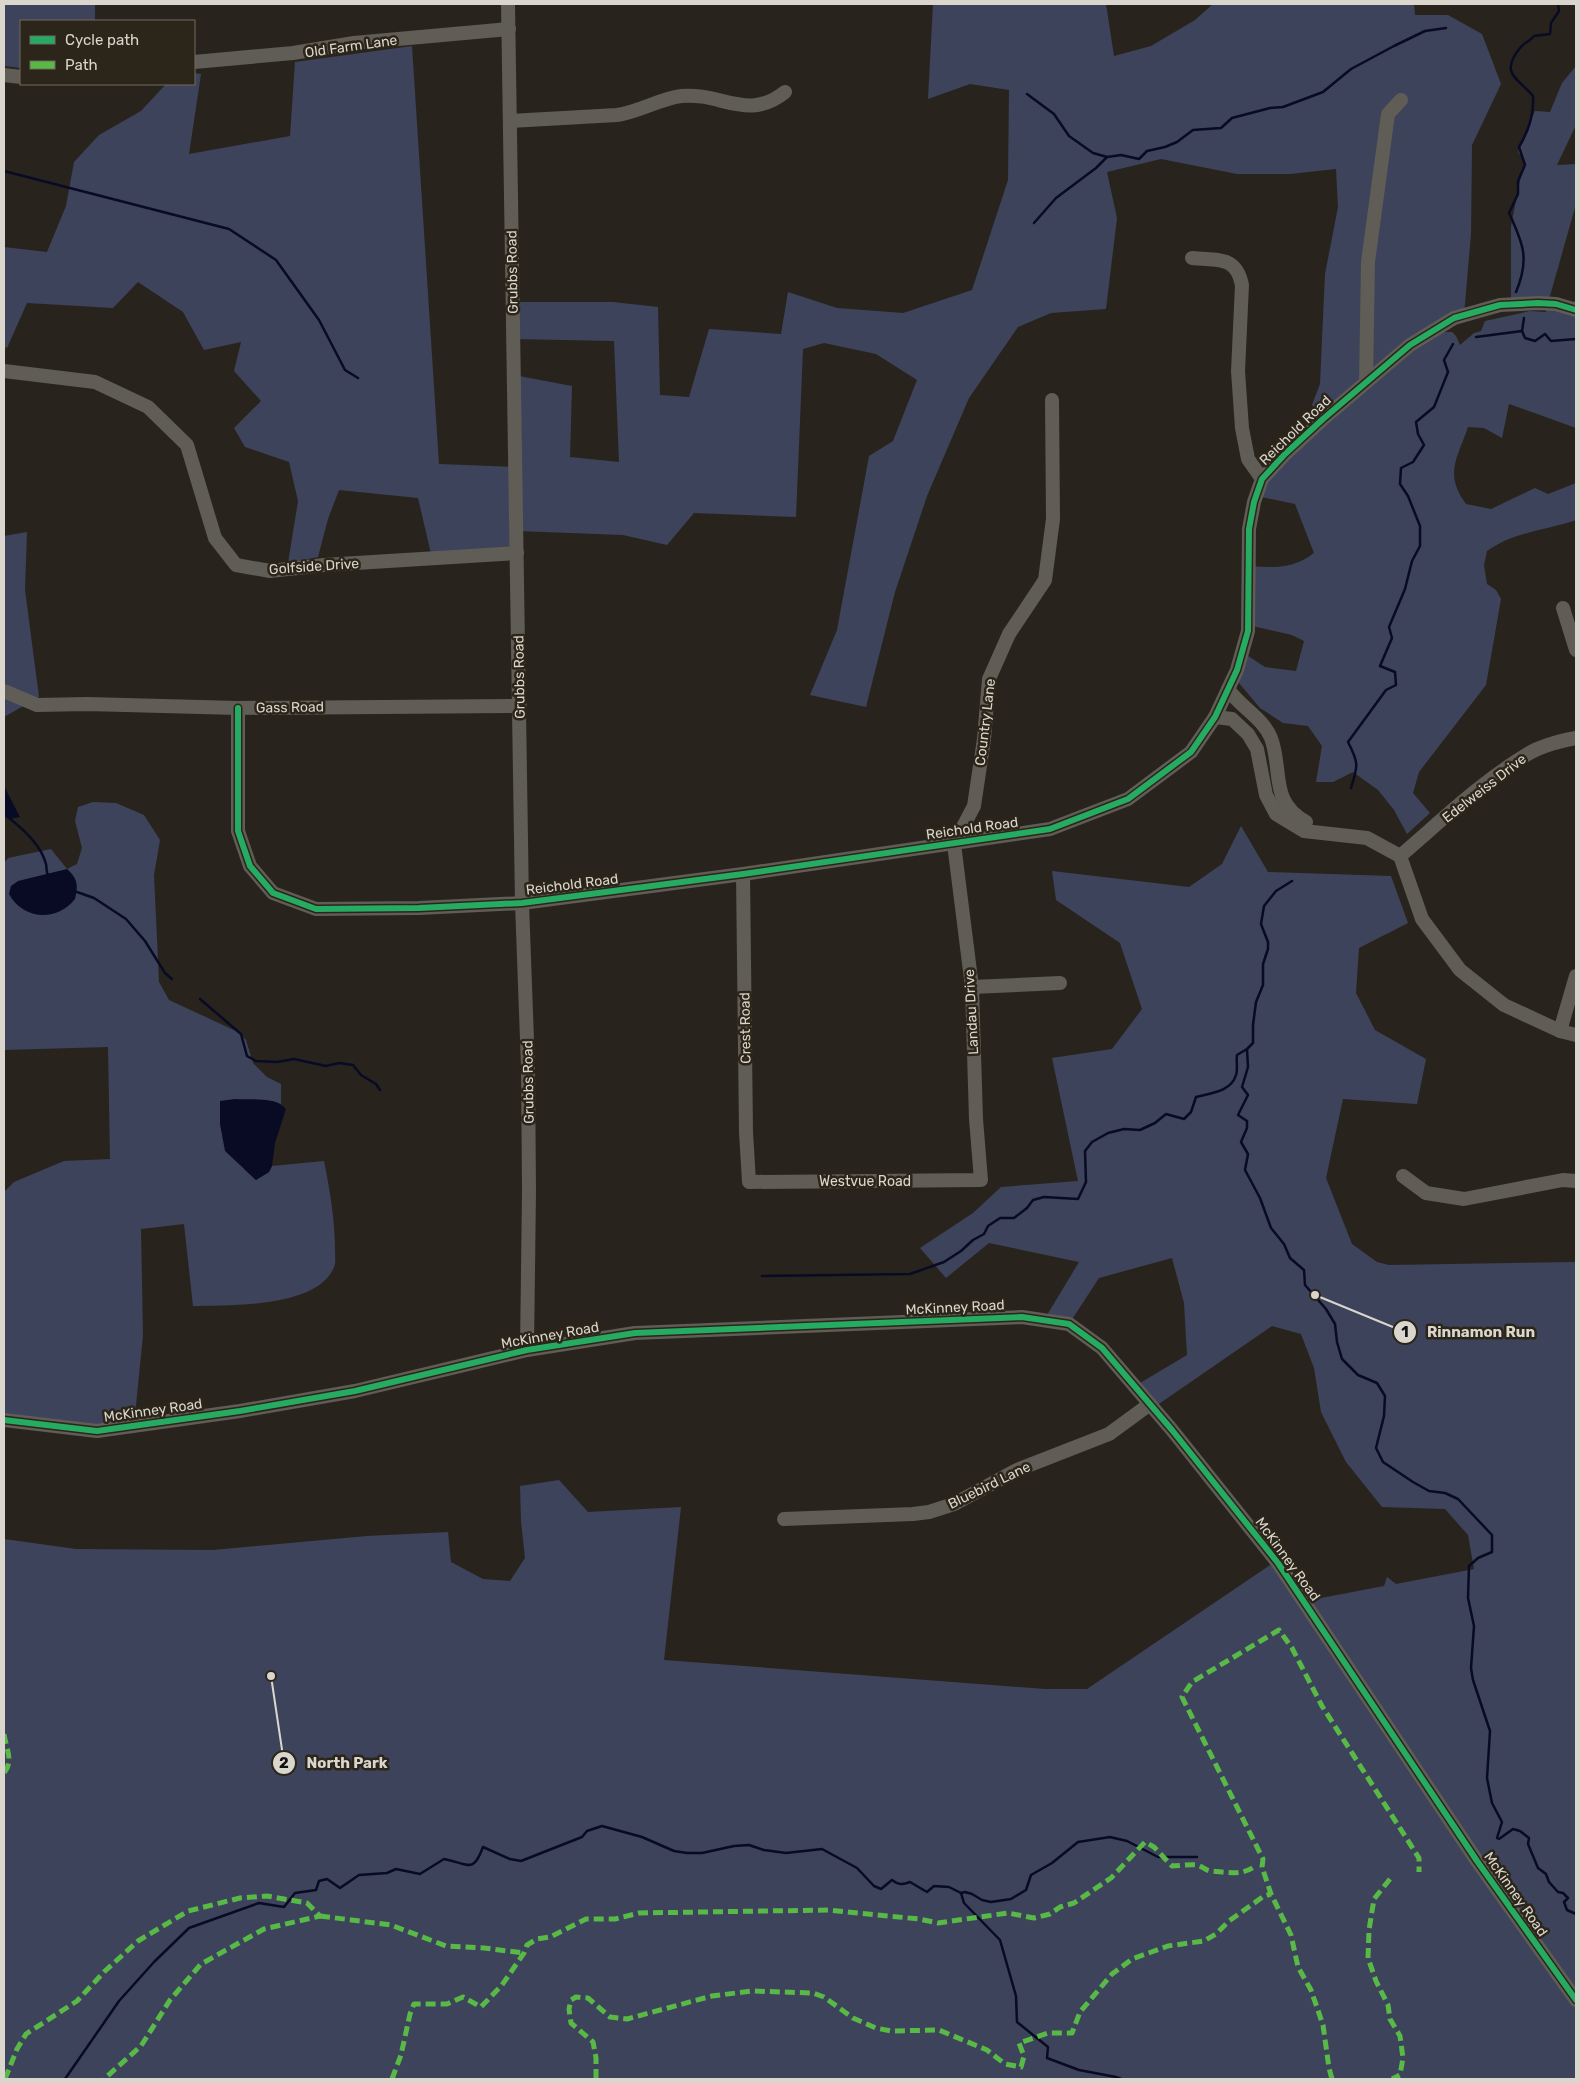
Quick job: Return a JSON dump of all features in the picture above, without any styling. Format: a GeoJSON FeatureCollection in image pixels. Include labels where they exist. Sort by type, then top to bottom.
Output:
{"type":"FeatureCollection","features":[{"type":"Feature","properties":{"kind":"street","name":"Grubbs Road"},"geometry":{"type":"LineString","coordinates":[[508,4],[522,903],[528,1085],[527,1350]]}},
{"type":"Feature","properties":{"kind":"street","name":"Old Farm Lane"},"geometry":{"type":"LineString","coordinates":[[195,62],[308,52],[354,43],[509,29]]}},
{"type":"Feature","properties":{"kind":"street"},"geometry":{"type":"LineString","coordinates":[[4,76],[20,77]]}},
{"type":"Feature","properties":{"kind":"street"},"geometry":{"type":"LineString","coordinates":[[510,121],[625,114],[684,96],[706,98],[742,106],[757,106],[776,99],[785,92]]}},
{"type":"Feature","properties":{"kind":"street"},"geometry":{"type":"LineString","coordinates":[[1366,382],[1368,262],[1388,114],[1401,100]]}},
{"type":"Feature","properties":{"kind":"street"},"geometry":{"type":"LineString","coordinates":[[1192,258],[1231,262],[1239,271],[1242,285],[1238,371],[1242,428],[1248,459],[1262,479]]}},
{"type":"Feature","properties":{"kind":"street","name":"Reichold Road"},"geometry":{"type":"LineString","coordinates":[[238,708],[238,831],[250,866],[273,893],[316,909],[419,908],[522,903],[743,874],[1050,829],[1128,799],[1191,752],[1215,717],[1237,670],[1248,631],[1249,530],[1254,502],[1262,479],[1284,454],[1410,345],[1454,318],[1500,305],[1556,304],[1576,310]]}},
{"type":"Feature","properties":{"kind":"street","name":"Golfside Drive"},"geometry":{"type":"LineString","coordinates":[[4,371],[95,382],[148,407],[187,446],[215,538],[236,565],[270,571],[324,565],[517,553]]}},
{"type":"Feature","properties":{"kind":"street","name":"Country Lane"},"geometry":{"type":"LineString","coordinates":[[954,844],[974,806],[984,739],[989,679],[1010,634],[1045,580],[1054,519],[1052,400]]}},
{"type":"Feature","properties":{"kind":"street"},"geometry":{"type":"LineString","coordinates":[[1563,608],[1576,650]]}},
{"type":"Feature","properties":{"kind":"street"},"geometry":{"type":"LineString","coordinates":[[1228,689],[1259,720],[1271,737],[1277,778],[1284,801],[1294,816],[1309,824],[1318,832]]}},
{"type":"Feature","properties":{"kind":"street","name":"Gass Road"},"geometry":{"type":"LineString","coordinates":[[4,691],[36,705],[87,704],[238,708],[520,706]]}},
{"type":"Feature","properties":{"kind":"street"},"geometry":{"type":"LineString","coordinates":[[1215,717],[1232,720],[1248,734],[1258,749],[1266,795],[1276,814],[1304,831],[1367,838],[1400,856],[1422,919],[1460,970],[1504,1005],[1560,1031],[1576,1035]]}},
{"type":"Feature","properties":{"kind":"street","name":"Edelweiss Drive"},"geometry":{"type":"LineString","coordinates":[[1400,856],[1486,784],[1527,754],[1560,741],[1576,738]]}},
{"type":"Feature","properties":{"kind":"street","name":"Landau Drive"},"geometry":{"type":"LineString","coordinates":[[954,844],[972,987],[980,1180]]}},
{"type":"Feature","properties":{"kind":"street","name":"Crest Road"},"geometry":{"type":"LineString","coordinates":[[743,874],[746,1132],[749,1182]]}},
{"type":"Feature","properties":{"kind":"street"},"geometry":{"type":"LineString","coordinates":[[1560,1031],[1576,976]]}},
{"type":"Feature","properties":{"kind":"street"},"geometry":{"type":"LineString","coordinates":[[972,987],[1060,983]]}},
{"type":"Feature","properties":{"kind":"street"},"geometry":{"type":"LineString","coordinates":[[1403,1176],[1426,1193],[1464,1199],[1563,1180],[1576,1181]]}},
{"type":"Feature","properties":{"kind":"street","name":"Westvue Road"},"geometry":{"type":"LineString","coordinates":[[749,1182],[980,1180]]}},
{"type":"Feature","properties":{"kind":"street","name":"McKinney Road"},"geometry":{"type":"LineString","coordinates":[[4,1420],[97,1430],[240,1411],[355,1391],[527,1350],[636,1334],[1022,1317],[1069,1324],[1102,1348],[1150,1404],[1278,1563],[1477,1861],[1576,2000]]}},
{"type":"Feature","properties":{"kind":"street","name":"Bluebird Lane"},"geometry":{"type":"LineString","coordinates":[[784,1518],[913,1514],[946,1506],[1017,1470],[1109,1434],[1150,1404]]}},
{"type":"Feature","properties":{"kind":"shaded area"},"geometry":{"type":"Polygon","coordinates":[[[4,4],[95,4],[95,20],[20,20],[20,68],[4,66],[4,4]]]}},
{"type":"Feature","properties":{"kind":"shaded area"},"geometry":{"type":"Polygon","coordinates":[[[933,4],[1106,4],[1114,56],[1151,46],[1195,20],[1213,4],[1414,4],[1415,15],[1448,15],[1482,34],[1501,84],[1472,145],[1471,234],[1464,315],[1442,326],[1445,332],[1452,332],[1456,336],[1460,345],[1474,333],[1481,331],[1485,321],[1530,311],[1546,312],[1548,304],[1511,305],[1511,226],[1520,180],[1526,163],[1518,152],[1535,111],[1550,112],[1562,83],[1576,66],[1576,125],[1557,165],[1576,164],[1576,204],[1548,303],[1572,309],[1576,297],[1576,428],[1509,404],[1502,438],[1484,428],[1468,427],[1457,458],[1454,475],[1455,484],[1466,504],[1491,509],[1535,488],[1548,494],[1576,483],[1576,520],[1519,535],[1487,551],[1484,565],[1487,584],[1496,590],[1501,599],[1486,685],[1419,772],[1413,793],[1430,813],[1407,834],[1394,810],[1378,790],[1353,772],[1333,782],[1316,782],[1322,746],[1308,726],[1283,723],[1260,708],[1234,677],[1242,652],[1265,667],[1296,671],[1304,641],[1292,635],[1248,625],[1249,566],[1274,567],[1291,565],[1314,553],[1295,504],[1256,496],[1323,419],[1312,405],[1320,384],[1325,274],[1338,207],[1336,169],[1290,174],[1237,174],[1161,159],[1107,172],[1117,218],[1106,309],[1051,313],[1018,327],[969,398],[927,496],[895,592],[866,707],[810,695],[837,630],[869,456],[893,441],[917,380],[876,354],[824,343],[803,349],[796,517],[694,513],[667,545],[623,535],[517,531],[517,553],[432,558],[418,498],[339,490],[328,519],[318,557],[288,563],[298,501],[289,462],[245,447],[234,428],[261,401],[234,371],[241,342],[204,350],[183,312],[138,282],[113,308],[27,303],[7,348],[4,347],[4,247],[47,252],[66,206],[74,162],[99,135],[141,111],[165,85],[195,85],[195,73],[201,74],[189,154],[290,136],[295,62],[412,46],[439,464],[516,467],[514,375],[572,386],[570,457],[619,462],[614,341],[513,339],[513,302],[613,302],[658,307],[660,395],[689,397],[709,329],[781,334],[788,292],[837,308],[903,313],[972,290],[1008,180],[1009,90],[970,84],[928,99],[933,4]]]}},
{"type":"Feature","properties":{"kind":"shaded area"},"geometry":{"type":"Polygon","coordinates":[[[27,532],[25,590],[39,697],[4,717],[4,536],[27,532]]]}},
{"type":"Feature","properties":{"kind":"shaded area"},"geometry":{"type":"Polygon","coordinates":[[[4,786],[20,817],[10,819],[4,817],[4,786]]]}},
{"type":"Feature","properties":{"kind":"shaded area"},"geometry":{"type":"Polygon","coordinates":[[[93,802],[116,803],[144,815],[160,840],[154,875],[159,982],[169,1000],[238,1032],[246,1040],[253,1063],[267,1077],[281,1084],[281,1104],[273,1101],[220,1101],[220,1124],[245,1170],[256,1180],[269,1172],[272,1166],[324,1161],[335,1239],[334,1267],[325,1280],[310,1290],[271,1302],[193,1306],[184,1224],[141,1229],[143,1335],[134,1425],[97,1431],[4,1420],[4,1192],[14,1182],[64,1161],[110,1159],[108,1047],[4,1050],[4,863],[8,858],[51,849],[67,869],[77,864],[82,848],[75,821],[78,807],[93,802]]]}},
{"type":"Feature","properties":{"kind":"shaded area"},"geometry":{"type":"Polygon","coordinates":[[[1241,826],[1268,872],[1391,876],[1408,923],[1359,948],[1356,993],[1375,1030],[1426,1059],[1417,1104],[1343,1099],[1326,1178],[1352,1244],[1377,1262],[1389,1265],[1576,1262],[1576,2079],[4,2079],[4,1539],[76,1549],[213,1550],[367,1536],[448,1532],[451,1562],[483,1579],[510,1581],[525,1558],[520,1486],[559,1480],[588,1512],[681,1507],[664,1660],[1045,1689],[1087,1689],[1273,1563],[1300,1602],[1384,1586],[1387,1577],[1396,1584],[1474,1569],[1468,1535],[1445,1509],[1382,1507],[1346,1462],[1321,1412],[1314,1368],[1301,1334],[1272,1326],[1153,1408],[1135,1386],[1187,1355],[1184,1303],[1172,1258],[1099,1278],[1069,1324],[1044,1320],[1079,1262],[989,1243],[946,1278],[920,1248],[973,1213],[1001,1187],[1078,1181],[1052,1058],[1112,1049],[1142,1009],[1120,943],[1056,900],[1052,871],[1189,887],[1222,864],[1241,826]]]}},
{"type":"Feature","properties":{"kind":"shaded area"},"geometry":{"type":"Polygon","coordinates":[[[67,869],[75,879],[77,886],[76,894],[75,899],[59,912],[40,915],[31,913],[15,903],[9,894],[11,886],[18,881],[67,869]]]}},
{"type":"Feature","properties":{"kind":"shaded area"},"geometry":{"type":"Polygon","coordinates":[[[235,1099],[269,1100],[276,1102],[286,1109],[275,1143],[272,1166],[269,1172],[256,1180],[225,1151],[220,1124],[220,1101],[235,1099]]]}},
{"type":"Feature","properties":{"kind":"waterway"},"geometry":{"type":"LineString","coordinates":[[1516,292],[1524,260],[1521,242],[1509,213],[1518,194],[1518,181],[1525,165],[1519,147],[1530,122],[1533,96],[1513,75],[1511,64],[1522,46],[1534,36],[1550,34],[1551,23],[1559,11],[1558,4]]}},
{"type":"Feature","properties":{"kind":"waterway"},"geometry":{"type":"LineString","coordinates":[[1027,94],[1054,114],[1069,136],[1093,153],[1107,157],[1121,155],[1139,159],[1147,151],[1177,142],[1193,130],[1221,128],[1232,118],[1270,108],[1283,107],[1323,92],[1351,69],[1394,46],[1425,31],[1446,28]]}},
{"type":"Feature","properties":{"kind":"waterway"},"geometry":{"type":"LineString","coordinates":[[1034,223],[1056,198],[1096,168],[1107,157]]}},
{"type":"Feature","properties":{"kind":"waterway"},"geometry":{"type":"LineString","coordinates":[[4,171],[229,229],[276,260],[319,320],[345,370],[358,378]]}},
{"type":"Feature","properties":{"kind":"waterway"},"geometry":{"type":"LineString","coordinates":[[1524,318],[1522,331],[1525,338],[1535,341],[1545,334],[1551,341],[1576,339]]}},
{"type":"Feature","properties":{"kind":"waterway"},"geometry":{"type":"LineString","coordinates":[[1476,337],[1522,331]]}},
{"type":"Feature","properties":{"kind":"waterway"},"geometry":{"type":"LineString","coordinates":[[1351,788],[1356,760],[1348,742],[1386,690],[1396,685],[1395,672],[1380,666],[1392,638],[1389,627],[1405,589],[1412,561],[1420,546],[1420,526],[1408,496],[1400,484],[1401,468],[1413,462],[1424,445],[1418,434],[1416,422],[1434,407],[1448,372],[1444,360],[1453,344]]}},
{"type":"Feature","properties":{"kind":"waterway"},"geometry":{"type":"LineString","coordinates":[[9,818],[36,844],[44,857],[48,875]]}},
{"type":"Feature","properties":{"kind":"waterway"},"geometry":{"type":"LineString","coordinates":[[1292,881],[1276,891],[1264,906],[1261,924],[1268,942],[1268,949],[1263,964],[1263,985],[1256,1002],[1253,1043],[1247,1049],[1248,1067],[1242,1087],[1248,1095],[1238,1115],[1247,1121],[1247,1128],[1241,1142],[1248,1154],[1245,1170],[1260,1198],[1271,1228],[1284,1244],[1290,1258],[1304,1270],[1305,1285],[1326,1309],[1335,1324],[1337,1342],[1342,1359],[1358,1375],[1377,1383],[1385,1396],[1384,1416],[1376,1448],[1383,1462],[1429,1491],[1445,1493],[1458,1499],[1492,1535],[1492,1552],[1478,1558],[1469,1566],[1468,1598],[1474,1626],[1471,1668],[1473,1680],[1490,1731],[1487,1778],[1492,1803],[1502,1822],[1497,1838],[1499,1839],[1513,1829],[1520,1831],[1529,1838],[1528,1844],[1538,1868],[1546,1874],[1549,1882],[1558,1892],[1563,1893],[1568,1898],[1564,1902],[1567,1910],[1576,1914]]}},
{"type":"Feature","properties":{"kind":"waterway"},"geometry":{"type":"LineString","coordinates":[[74,891],[94,898],[126,919],[145,941],[165,973],[172,979]]}},
{"type":"Feature","properties":{"kind":"waterway"},"geometry":{"type":"LineString","coordinates":[[200,999],[241,1034],[247,1056],[256,1061],[277,1062],[294,1059],[326,1066],[339,1063],[353,1065],[361,1075],[376,1084],[380,1090]]}},
{"type":"Feature","properties":{"kind":"waterway"},"geometry":{"type":"LineString","coordinates":[[762,1276],[910,1274],[944,1262],[984,1234],[988,1226],[1000,1218],[1014,1218],[1027,1208],[1033,1200],[1044,1197],[1078,1199],[1086,1182],[1085,1151],[1092,1142],[1108,1133],[1124,1129],[1140,1130],[1155,1123],[1166,1114],[1184,1119],[1191,1112],[1196,1097],[1219,1091],[1230,1085],[1237,1073],[1237,1055],[1247,1049]]}},
{"type":"Feature","properties":{"kind":"waterway"},"geometry":{"type":"LineString","coordinates":[[65,2079],[119,2001],[154,1962],[189,1928],[259,1903],[284,1907],[295,1893],[316,1890],[319,1881],[327,1879],[340,1888],[359,1875],[387,1873],[396,1869],[420,1874],[444,1859],[465,1865],[473,1864],[483,1847],[510,1859],[521,1861],[582,1837],[587,1831],[602,1826],[642,1837],[674,1851],[687,1853],[702,1853],[734,1846],[749,1845],[764,1850],[786,1853],[822,1849],[857,1868],[874,1886],[881,1889],[892,1880],[901,1884],[910,1882],[927,1892],[934,1886],[949,1887],[961,1893],[972,1894],[982,1900],[991,1902],[1011,1899],[1026,1890],[1031,1875],[1052,1863],[1078,1842],[1110,1837],[1127,1841],[1158,1857],[1197,1857]]}},
{"type":"Feature","properties":{"kind":"waterway"},"geometry":{"type":"LineString","coordinates":[[961,1893],[964,1903],[1000,1940],[1016,1996],[1017,2022],[1048,2047],[1047,2058],[1079,2070],[1121,2079]]}},
{"type":"Feature","properties":{"kind":"marked path"},"geometry":{"type":"LineString","coordinates":[[1332,2079],[1323,2025],[1311,1990],[1298,1967],[1291,1935],[1271,1894],[1262,1867],[1263,1859],[1182,1697],[1192,1682],[1279,1630],[1292,1648],[1322,1706],[1419,1858],[1419,1872]]}},
{"type":"Feature","properties":{"kind":"marked path"},"geometry":{"type":"LineString","coordinates":[[4,1734],[9,1759],[4,1773]]}},
{"type":"Feature","properties":{"kind":"marked path"},"geometry":{"type":"LineString","coordinates":[[392,2079],[401,2055],[414,2004],[447,2004],[463,1997],[481,2007],[502,1985],[524,1953],[527,1945],[537,1939],[550,1937],[586,1919],[615,1919],[639,1913],[828,1910],[919,1919],[938,1923],[1008,1913],[1034,1918],[1050,1914],[1060,1907],[1074,1903],[1111,1878],[1145,1842],[1154,1847],[1172,1866],[1197,1865],[1209,1871],[1233,1873],[1243,1872],[1254,1867]]}},
{"type":"Feature","properties":{"kind":"marked path"},"geometry":{"type":"LineString","coordinates":[[1390,1879],[1374,1899],[1369,1930],[1368,1958],[1376,1981],[1388,2005],[1390,2019],[1400,2036],[1403,2058],[1400,2075],[1392,2079]]}},
{"type":"Feature","properties":{"kind":"marked path"},"geometry":{"type":"LineString","coordinates":[[596,2079],[596,2058],[593,2042],[571,2023],[569,2009],[571,2000],[576,1997],[588,1998],[610,2017],[627,2019],[712,1996],[752,1991],[813,1993],[824,1997],[853,2018],[876,2028],[891,2031],[939,2030],[987,2050],[1005,2064],[1021,2067],[1024,2056],[1019,2043],[1048,2033],[1072,2033],[1080,2012],[1112,1974],[1132,1959],[1168,1946],[1204,1941],[1216,1934],[1229,1921],[1264,1896],[1271,1894]]}},
{"type":"Feature","properties":{"kind":"marked path"},"geometry":{"type":"LineString","coordinates":[[5,2079],[17,2049],[26,2034],[77,2001],[105,1971],[138,1941],[188,1911],[240,1898],[267,1896],[307,1903],[320,1916],[264,1929],[201,1964],[170,2000],[141,2046],[104,2079]]}},
{"type":"Feature","properties":{"kind":"marked path"},"geometry":{"type":"LineString","coordinates":[[320,1916],[391,1925],[446,1946],[524,1953]]}},
{"type":"Feature","properties":{"kind":"cycle path"},"geometry":{"type":"LineString","coordinates":[[238,708],[238,831],[250,866],[273,893],[316,909],[419,908],[522,903],[743,874],[1050,829],[1128,799],[1191,752],[1215,717],[1237,670],[1248,631],[1249,529],[1254,502],[1262,479],[1285,454],[1410,345],[1454,318],[1500,305],[1556,304],[1576,310]]}},
{"type":"Feature","properties":{"kind":"cycle path"},"geometry":{"type":"LineString","coordinates":[[4,1420],[97,1431],[240,1411],[355,1391],[527,1350],[635,1333],[1022,1317],[1069,1324],[1102,1348],[1172,1430],[1278,1563],[1477,1861],[1576,2000]]}},
{"type":"Feature","properties":{"kind":"place","name":"Rinnamon Run"},"geometry":{"type":"Point","coordinates":[1315,1295]}},
{"type":"Feature","properties":{"kind":"place","name":"North Park"},"geometry":{"type":"Point","coordinates":[271,1676]}}]}
